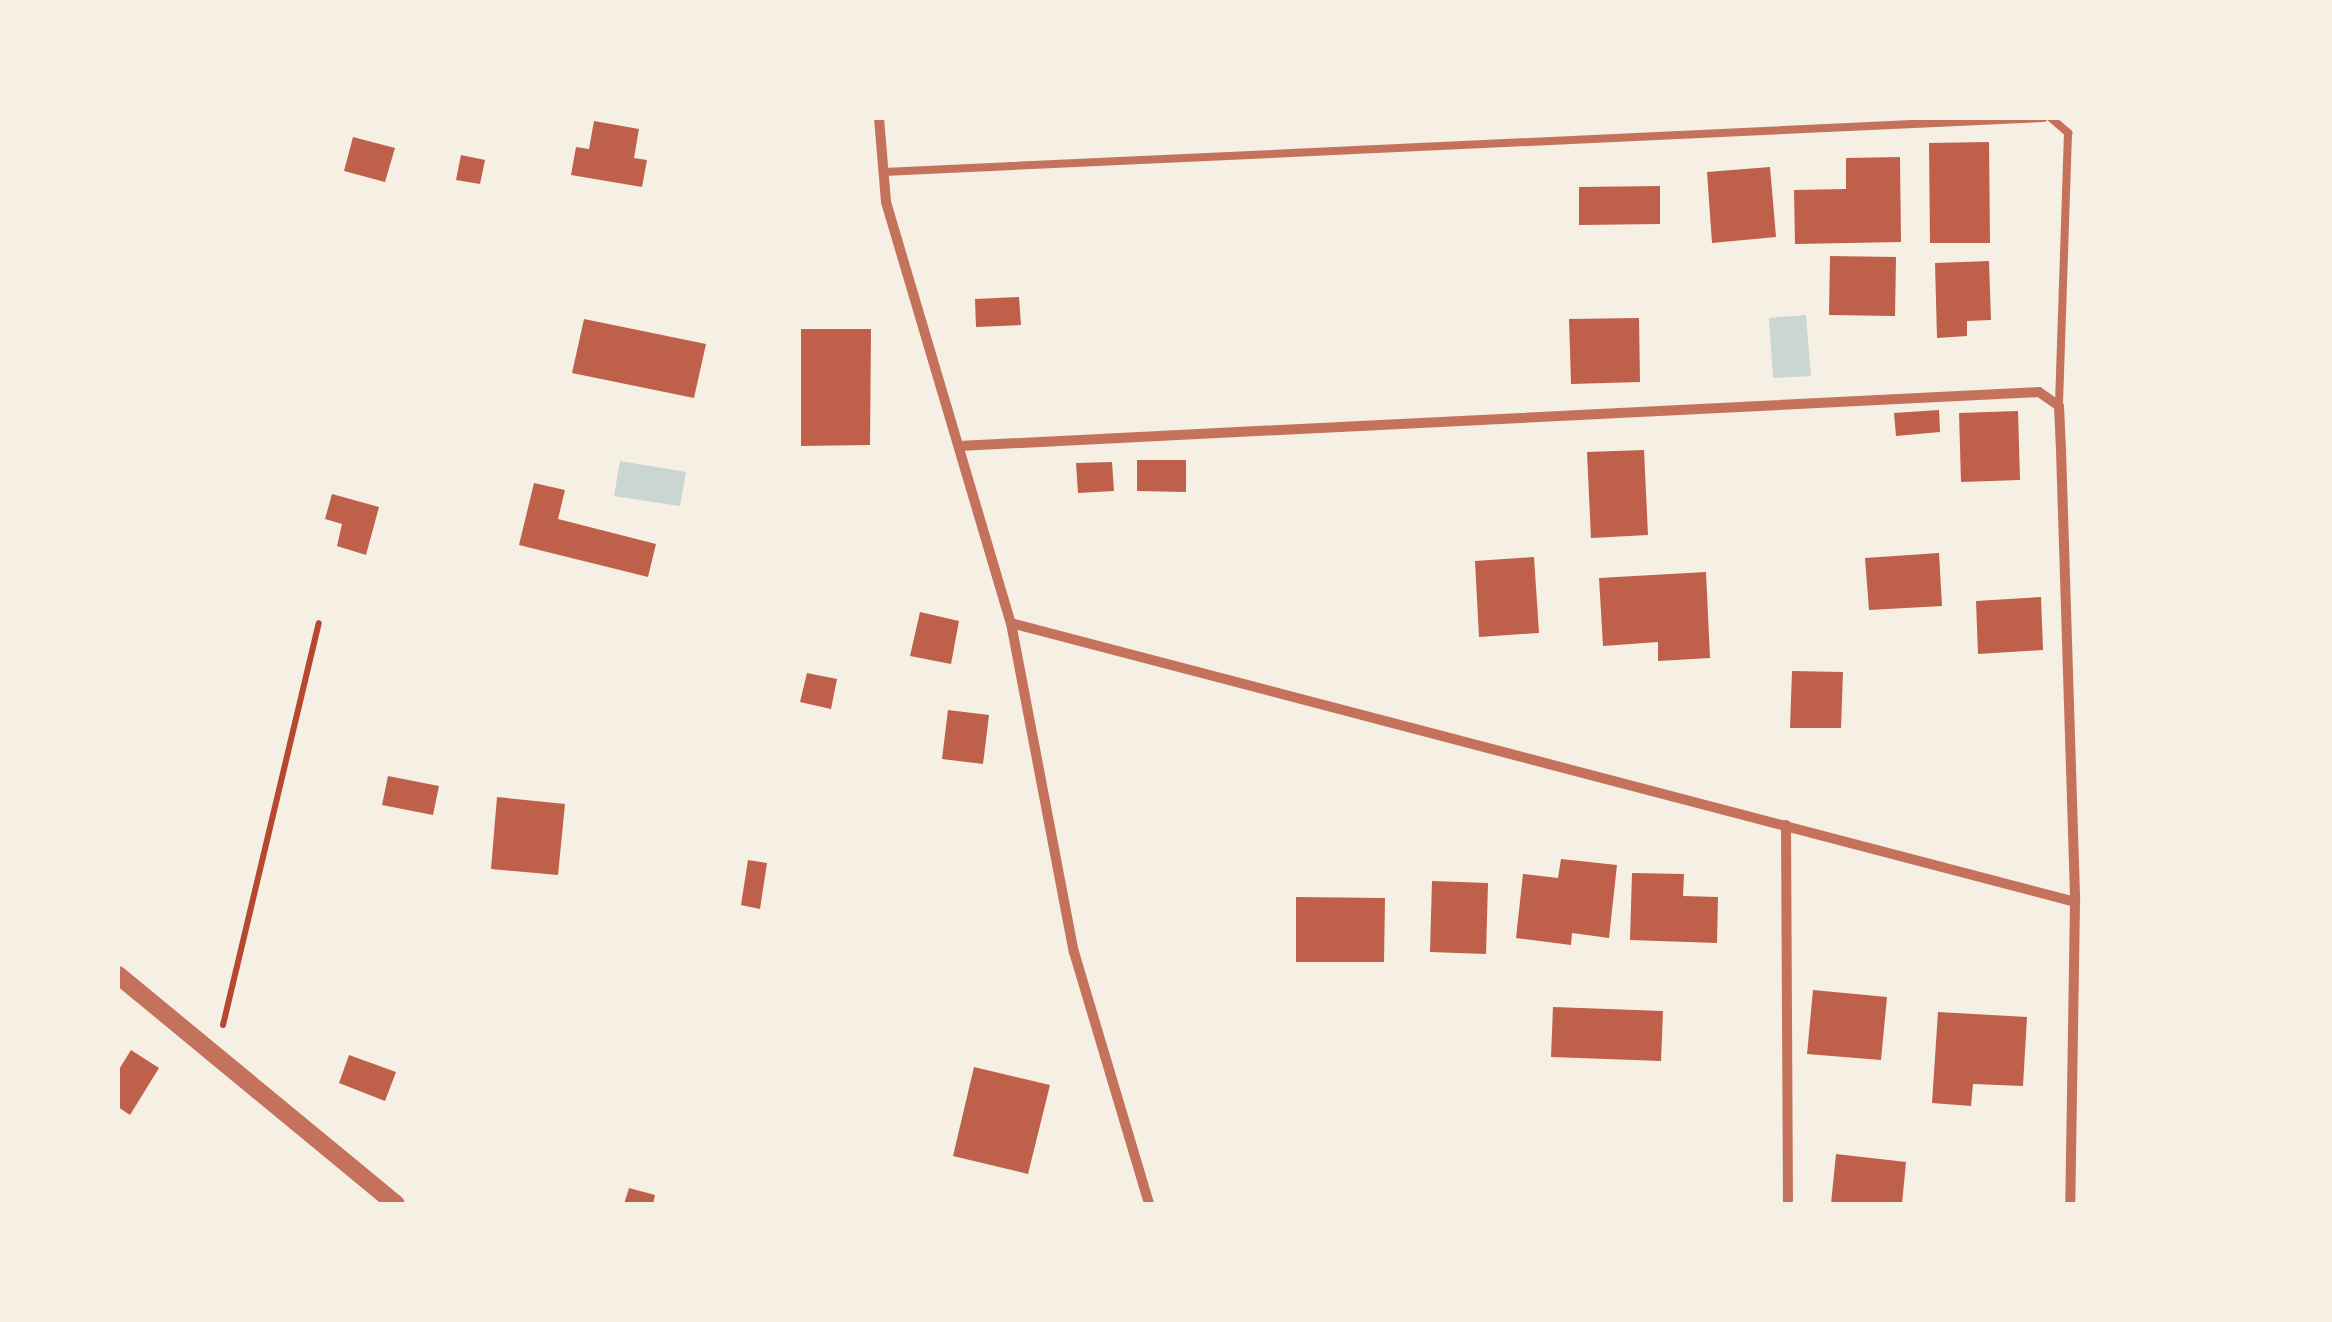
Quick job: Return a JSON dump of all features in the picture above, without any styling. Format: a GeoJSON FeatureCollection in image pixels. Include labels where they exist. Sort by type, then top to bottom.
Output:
{"type":"FeatureCollection","features":[{"type":"Feature","properties":{"kind":"street"},"geometry":{"type":"LineString","coordinates":[[879,118],[886,202],[1012,623],[1074,952],[1149,1204]]}},
{"type":"Feature","properties":{"kind":"street"},"geometry":{"type":"LineString","coordinates":[[959,446],[2039,392],[2058,406],[2075,902],[2070,1204]]}},
{"type":"Feature","properties":{"kind":"street"},"geometry":{"type":"LineString","coordinates":[[1012,623],[2075,902]]}},
{"type":"Feature","properties":{"kind":"street"},"geometry":{"type":"LineString","coordinates":[[1786,825],[1788,1204]]}},
{"type":"Feature","properties":{"kind":"street"},"geometry":{"type":"LineString","coordinates":[[118,975],[396,1204]]}},
{"type":"Feature","properties":{"kind":"lane"},"geometry":{"type":"LineString","coordinates":[[884,172],[2047,118],[2068,133],[2058,406]]}},
{"type":"Feature","properties":{"kind":"path"},"geometry":{"type":"LineString","coordinates":[[215,1056],[320,623]]}},
{"type":"Feature","properties":{"kind":"shaded area"},"geometry":{"type":"Polygon","coordinates":[[[1806,315],[1811,376],[1773,378],[1769,318],[1806,315]]]}},
{"type":"Feature","properties":{"kind":"shaded area"},"geometry":{"type":"Polygon","coordinates":[[[620,461],[686,472],[680,506],[614,496],[620,461]]]}},
{"type":"Feature","properties":{"kind":"building"},"geometry":{"type":"Polygon","coordinates":[[[594,121],[639,129],[634,158],[647,160],[642,187],[571,175],[576,147],[589,149],[594,121]]]}},
{"type":"Feature","properties":{"kind":"building"},"geometry":{"type":"Polygon","coordinates":[[[353,137],[395,148],[385,182],[344,171],[353,137]]]}},
{"type":"Feature","properties":{"kind":"building"},"geometry":{"type":"Polygon","coordinates":[[[1989,142],[1990,243],[1930,243],[1929,143],[1989,142]]]}},
{"type":"Feature","properties":{"kind":"building"},"geometry":{"type":"Polygon","coordinates":[[[461,155],[485,160],[480,184],[456,180],[461,155]]]}},
{"type":"Feature","properties":{"kind":"building"},"geometry":{"type":"Polygon","coordinates":[[[1900,157],[1901,242],[1795,244],[1794,190],[1846,189],[1846,158],[1900,157]]]}},
{"type":"Feature","properties":{"kind":"building"},"geometry":{"type":"Polygon","coordinates":[[[1770,167],[1776,237],[1712,243],[1707,172],[1770,167]]]}},
{"type":"Feature","properties":{"kind":"building"},"geometry":{"type":"Polygon","coordinates":[[[1660,186],[1660,224],[1579,225],[1579,187],[1660,186]]]}},
{"type":"Feature","properties":{"kind":"building"},"geometry":{"type":"Polygon","coordinates":[[[1830,256],[1896,257],[1895,316],[1829,315],[1830,256]]]}},
{"type":"Feature","properties":{"kind":"building"},"geometry":{"type":"Polygon","coordinates":[[[1989,261],[1991,320],[1967,321],[1967,336],[1937,338],[1935,263],[1989,261]]]}},
{"type":"Feature","properties":{"kind":"building"},"geometry":{"type":"Polygon","coordinates":[[[1019,297],[1021,325],[976,327],[975,299],[1019,297]]]}},
{"type":"Feature","properties":{"kind":"building"},"geometry":{"type":"Polygon","coordinates":[[[1639,318],[1640,382],[1571,384],[1569,319],[1639,318]]]}},
{"type":"Feature","properties":{"kind":"building"},"geometry":{"type":"Polygon","coordinates":[[[584,319],[706,344],[694,398],[572,373],[584,319]]]}},
{"type":"Feature","properties":{"kind":"building"},"geometry":{"type":"Polygon","coordinates":[[[801,329],[871,329],[870,445],[801,446],[801,329]]]}},
{"type":"Feature","properties":{"kind":"building"},"geometry":{"type":"Polygon","coordinates":[[[1939,410],[1940,432],[1896,436],[1894,413],[1939,410]]]}},
{"type":"Feature","properties":{"kind":"building"},"geometry":{"type":"Polygon","coordinates":[[[2018,411],[2020,480],[1961,482],[1959,413],[2018,411]]]}},
{"type":"Feature","properties":{"kind":"building"},"geometry":{"type":"Polygon","coordinates":[[[1644,450],[1648,535],[1591,538],[1587,452],[1644,450]]]}},
{"type":"Feature","properties":{"kind":"building"},"geometry":{"type":"Polygon","coordinates":[[[1137,460],[1186,460],[1186,492],[1137,491],[1137,460]]]}},
{"type":"Feature","properties":{"kind":"building"},"geometry":{"type":"Polygon","coordinates":[[[1112,462],[1114,491],[1078,493],[1076,463],[1112,462]]]}},
{"type":"Feature","properties":{"kind":"building"},"geometry":{"type":"Polygon","coordinates":[[[534,483],[565,490],[558,519],[656,544],[648,577],[519,545],[534,483]]]}},
{"type":"Feature","properties":{"kind":"building"},"geometry":{"type":"Polygon","coordinates":[[[332,494],[379,507],[366,555],[337,546],[342,524],[325,519],[332,494]]]}},
{"type":"Feature","properties":{"kind":"building"},"geometry":{"type":"Polygon","coordinates":[[[1939,553],[1942,606],[1869,610],[1865,558],[1939,553]]]}},
{"type":"Feature","properties":{"kind":"building"},"geometry":{"type":"Polygon","coordinates":[[[1534,557],[1539,633],[1479,637],[1475,561],[1534,557]]]}},
{"type":"Feature","properties":{"kind":"building"},"geometry":{"type":"Polygon","coordinates":[[[1706,572],[1710,658],[1658,661],[1658,642],[1603,646],[1599,578],[1706,572]]]}},
{"type":"Feature","properties":{"kind":"building"},"geometry":{"type":"Polygon","coordinates":[[[2041,597],[2043,650],[1978,654],[1976,601],[2041,597]]]}},
{"type":"Feature","properties":{"kind":"building"},"geometry":{"type":"Polygon","coordinates":[[[920,612],[959,621],[951,664],[910,656],[920,612]]]}},
{"type":"Feature","properties":{"kind":"building"},"geometry":{"type":"Polygon","coordinates":[[[1792,671],[1843,672],[1841,728],[1790,728],[1792,671]]]}},
{"type":"Feature","properties":{"kind":"building"},"geometry":{"type":"Polygon","coordinates":[[[807,673],[837,679],[831,709],[800,702],[807,673]]]}},
{"type":"Feature","properties":{"kind":"building"},"geometry":{"type":"Polygon","coordinates":[[[948,710],[989,715],[983,764],[942,759],[948,710]]]}},
{"type":"Feature","properties":{"kind":"building"},"geometry":{"type":"Polygon","coordinates":[[[388,776],[439,786],[433,815],[382,805],[388,776]]]}},
{"type":"Feature","properties":{"kind":"building"},"geometry":{"type":"Polygon","coordinates":[[[497,797],[565,804],[558,875],[491,869],[497,797]]]}},
{"type":"Feature","properties":{"kind":"building"},"geometry":{"type":"Polygon","coordinates":[[[1561,859],[1617,865],[1609,938],[1572,933],[1571,945],[1516,938],[1523,874],[1558,878],[1561,859]]]}},
{"type":"Feature","properties":{"kind":"building"},"geometry":{"type":"Polygon","coordinates":[[[748,860],[767,863],[760,909],[741,905],[748,860]]]}},
{"type":"Feature","properties":{"kind":"building"},"geometry":{"type":"Polygon","coordinates":[[[1632,873],[1684,874],[1683,896],[1718,897],[1717,943],[1630,940],[1632,873]]]}},
{"type":"Feature","properties":{"kind":"building"},"geometry":{"type":"Polygon","coordinates":[[[1432,881],[1488,883],[1486,954],[1430,952],[1432,881]]]}},
{"type":"Feature","properties":{"kind":"building"},"geometry":{"type":"Polygon","coordinates":[[[1296,897],[1385,898],[1384,962],[1296,962],[1296,897]]]}},
{"type":"Feature","properties":{"kind":"building"},"geometry":{"type":"Polygon","coordinates":[[[1813,990],[1887,997],[1881,1060],[1807,1054],[1813,990]]]}},
{"type":"Feature","properties":{"kind":"building"},"geometry":{"type":"Polygon","coordinates":[[[1553,1007],[1663,1011],[1661,1061],[1551,1057],[1553,1007]]]}},
{"type":"Feature","properties":{"kind":"building"},"geometry":{"type":"Polygon","coordinates":[[[1938,1012],[2027,1017],[2023,1086],[1973,1084],[1971,1106],[1932,1103],[1938,1012]]]}},
{"type":"Feature","properties":{"kind":"building"},"geometry":{"type":"Polygon","coordinates":[[[131,1050],[159,1068],[130,1115],[118,1107],[118,1071],[131,1050]]]}},
{"type":"Feature","properties":{"kind":"building"},"geometry":{"type":"Polygon","coordinates":[[[349,1055],[396,1072],[385,1101],[339,1083],[349,1055]]]}},
{"type":"Feature","properties":{"kind":"building"},"geometry":{"type":"Polygon","coordinates":[[[974,1067],[1050,1085],[1028,1174],[953,1156],[974,1067]]]}},
{"type":"Feature","properties":{"kind":"building"},"geometry":{"type":"Polygon","coordinates":[[[1836,1154],[1906,1162],[1902,1204],[1831,1204],[1836,1154]]]}},
{"type":"Feature","properties":{"kind":"building"},"geometry":{"type":"Polygon","coordinates":[[[629,1188],[655,1195],[653,1204],[624,1204],[629,1188]]]}}]}
